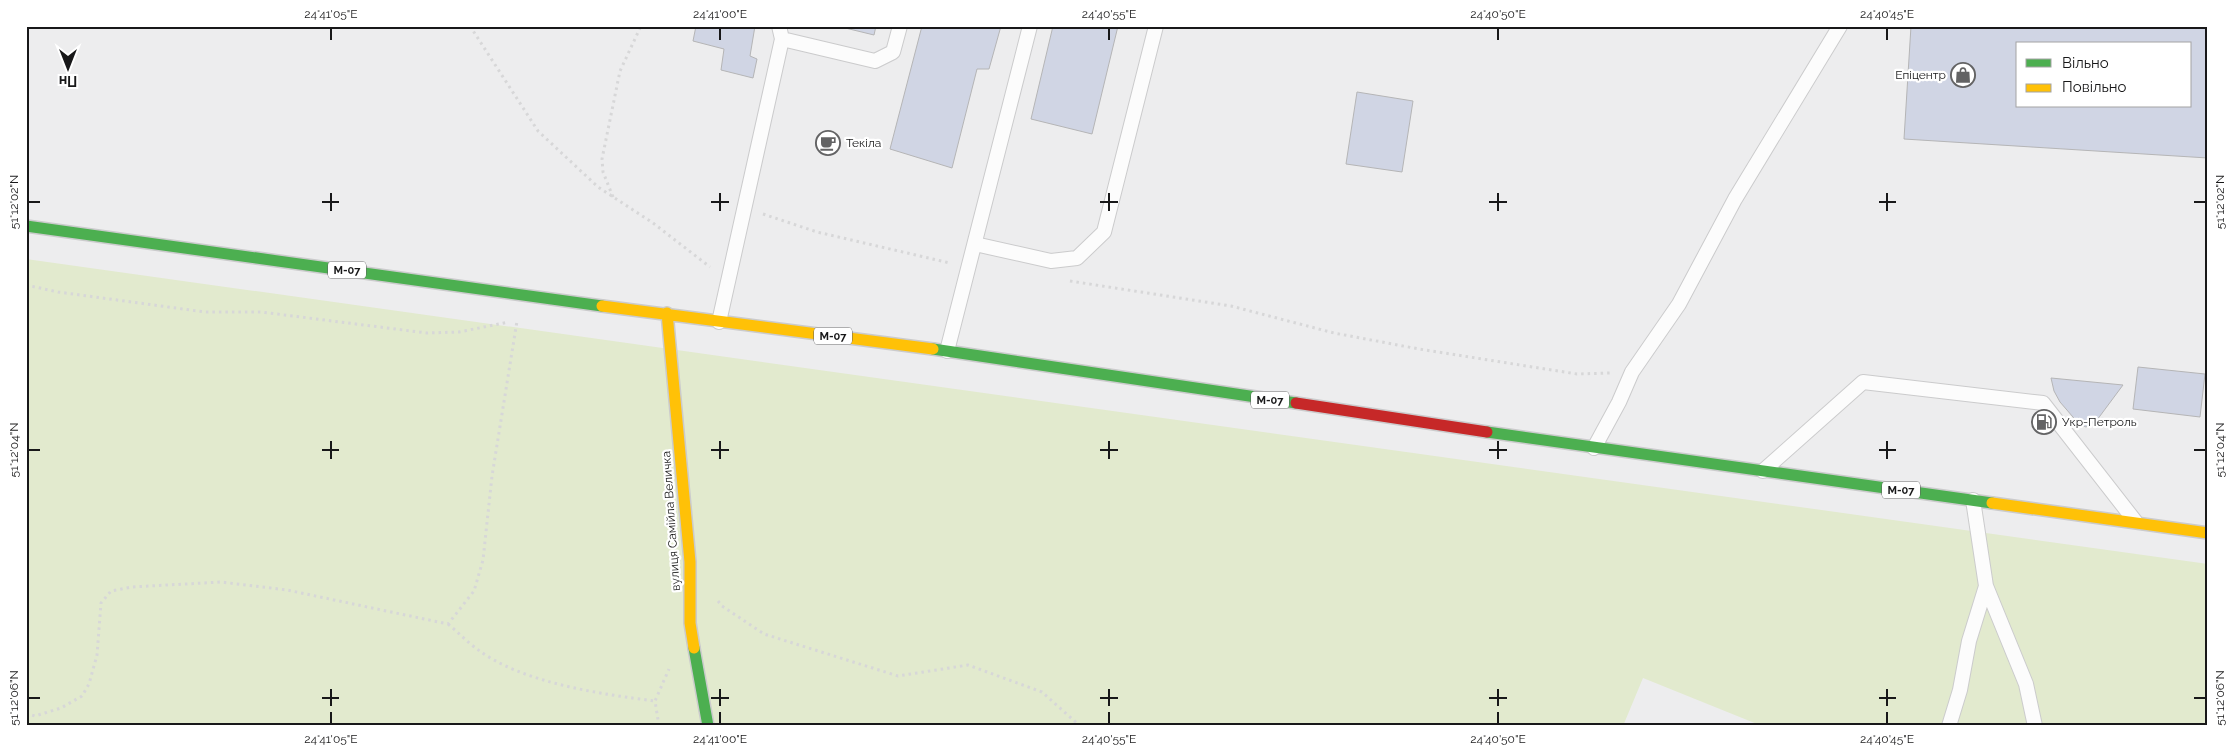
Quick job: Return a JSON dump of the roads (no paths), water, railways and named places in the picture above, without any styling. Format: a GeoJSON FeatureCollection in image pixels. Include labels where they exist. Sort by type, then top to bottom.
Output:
{"type":"FeatureCollection","features":[{"type":"Feature","properties":{"kind":"main road","name":"М-07"},"geometry":{"type":"LineString","coordinates":[[26,226],[667,313],[719,322],[947,351],[1594,448],[2208,533]]}},
{"type":"Feature","properties":{"kind":"main road","name":"вулиця Самійла Величка"},"geometry":{"type":"LineString","coordinates":[[667,313],[690,562],[690,623],[708,726]]}},
{"type":"Feature","properties":{"kind":"lane"},"geometry":{"type":"LineString","coordinates":[[719,322],[781,33],[875,61],[893,52],[900,26]]}},
{"type":"Feature","properties":{"kind":"lane"},"geometry":{"type":"LineString","coordinates":[[947,351],[1030,26]]}},
{"type":"Feature","properties":{"kind":"lane"},"geometry":{"type":"LineString","coordinates":[[975,244],[1051,261],[1077,258],[1104,232],[1156,26]]}},
{"type":"Feature","properties":{"kind":"lane"},"geometry":{"type":"LineString","coordinates":[[1594,448],[1619,402],[1632,372],[1679,304],[1735,199],[1840,26]]}},
{"type":"Feature","properties":{"kind":"lane"},"geometry":{"type":"LineString","coordinates":[[1763,471],[1863,382],[2043,404],[2137,523]]}},
{"type":"Feature","properties":{"kind":"lane"},"geometry":{"type":"LineString","coordinates":[[1973,500],[1986,586],[2026,684],[2035,726]]}},
{"type":"Feature","properties":{"kind":"lane"},"geometry":{"type":"LineString","coordinates":[[1949,726],[1960,690],[1969,641],[1986,586]]}},
{"type":"Feature","properties":{"kind":"place","name":"Епіцентр"},"geometry":{"type":"Point","coordinates":[1963,75]}},
{"type":"Feature","properties":{"kind":"place","name":"Текіла"},"geometry":{"type":"Point","coordinates":[828,143]}},
{"type":"Feature","properties":{"kind":"place","name":"Укр-Петроль"},"geometry":{"type":"Point","coordinates":[2044,422]}}]}
